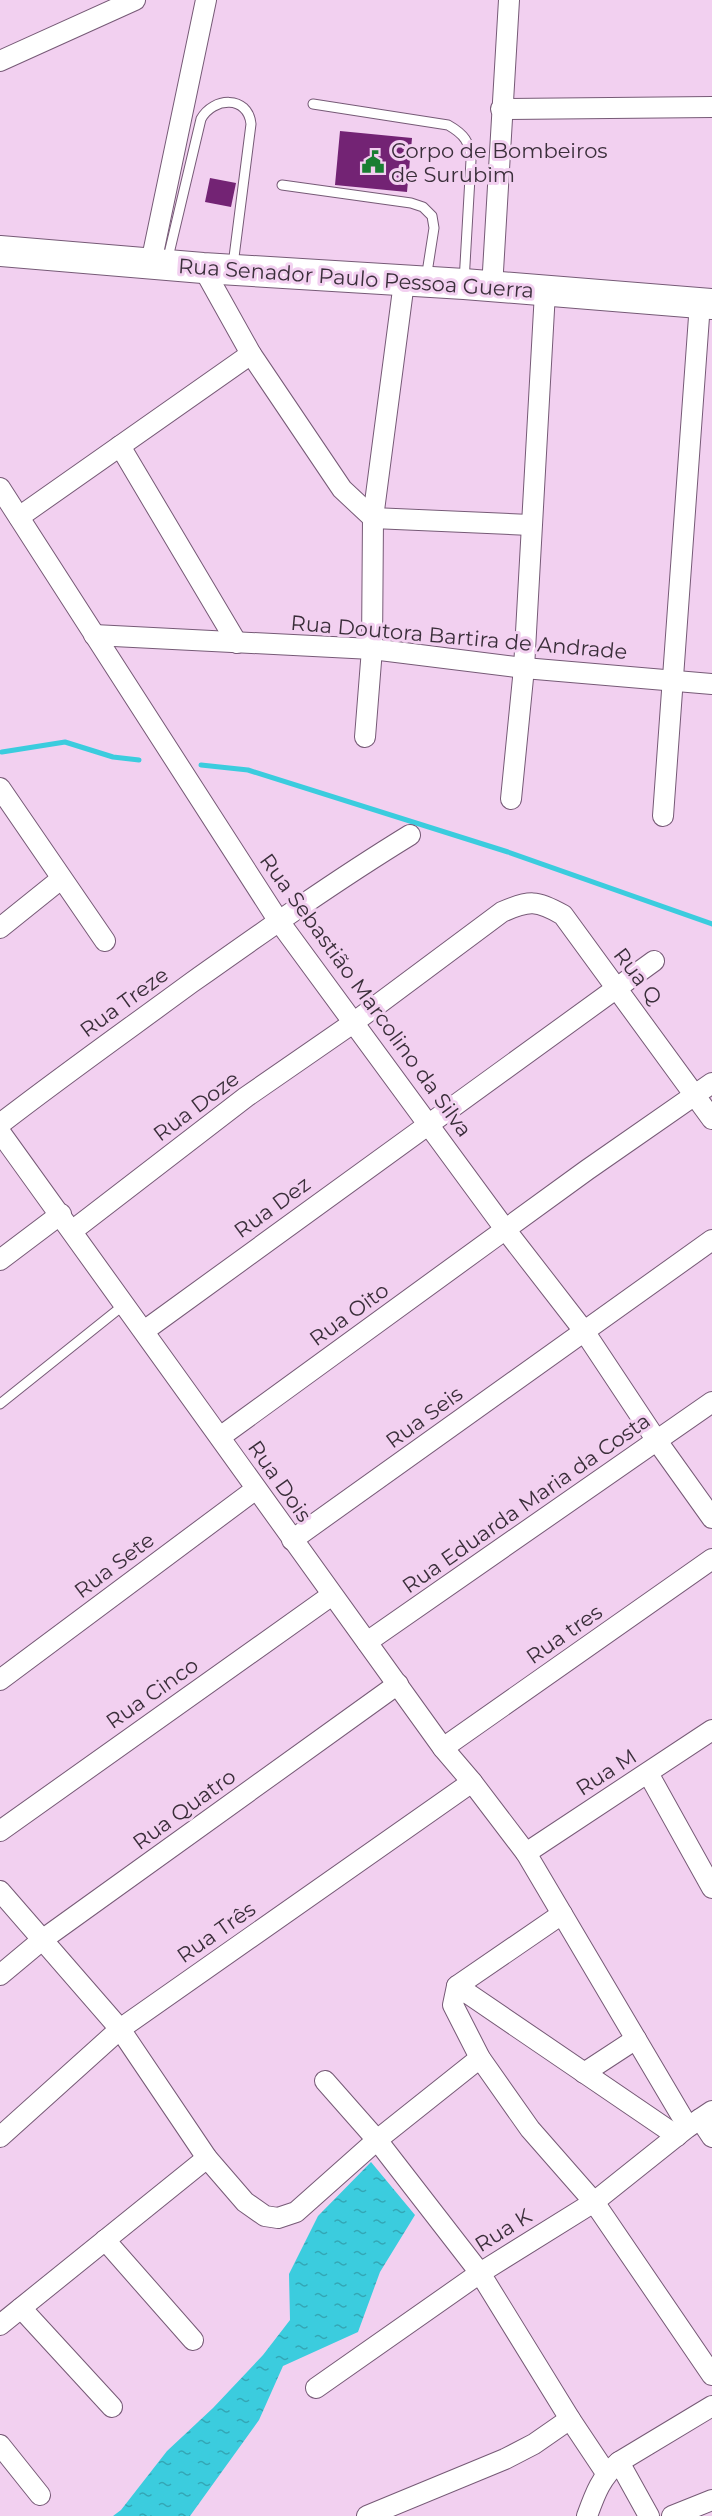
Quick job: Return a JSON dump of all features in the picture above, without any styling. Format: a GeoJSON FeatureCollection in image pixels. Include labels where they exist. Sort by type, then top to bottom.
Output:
{"type":"FeatureCollection","features":[{"type":"Feature","properties":{"kind":"main road","name":"Rua Senador Paulo Pessoa Guerra"},"geometry":{"type":"LineString","coordinates":[[0,251],[203,268],[706,303]]}},
{"type":"Feature","properties":{"kind":"street"},"geometry":{"type":"LineString","coordinates":[[0,61],[135,0]]}},
{"type":"Feature","properties":{"kind":"street"},"geometry":{"type":"LineString","coordinates":[[159,264],[206,0]]}},
{"type":"Feature","properties":{"kind":"street"},"geometry":{"type":"LineString","coordinates":[[478,286],[501,109],[509,0]]}},
{"type":"Feature","properties":{"kind":"street"},"geometry":{"type":"LineString","coordinates":[[501,109],[712,107]]}},
{"type":"Feature","properties":{"kind":"street"},"geometry":{"type":"LineString","coordinates":[[203,268],[251,354],[342,489],[373,518],[530,525]]}},
{"type":"Feature","properties":{"kind":"street"},"geometry":{"type":"LineString","coordinates":[[365,737],[372,649],[373,518],[415,283]]}},
{"type":"Feature","properties":{"kind":"street"},"geometry":{"type":"LineString","coordinates":[[511,799],[524,668],[530,525],[545,292]]}},
{"type":"Feature","properties":{"kind":"street"},"geometry":{"type":"LineString","coordinates":[[663,816],[672,681],[706,303]]}},
{"type":"Feature","properties":{"kind":"street"},"geometry":{"type":"LineString","coordinates":[[19,517],[251,354]]}},
{"type":"Feature","properties":{"kind":"street"},"geometry":{"type":"LineString","coordinates":[[120,446],[237,643]]}},
{"type":"Feature","properties":{"kind":"street","name":"Rua Sebastião Marcolino da Silva"},"geometry":{"type":"LineString","coordinates":[[0,488],[278,921],[429,1122],[505,1229],[584,1331],[657,1441],[712,1518]]}},
{"type":"Feature","properties":{"kind":"street","name":"Rua Doutora Bartira de Andrade"},"geometry":{"type":"LineString","coordinates":[[94,635],[372,649],[524,668],[712,684]]}},
{"type":"Feature","properties":{"kind":"street"},"geometry":{"type":"LineString","coordinates":[[0,788],[27,824],[61,879],[105,941]]}},
{"type":"Feature","properties":{"kind":"street","name":"Rua Treze"},"geometry":{"type":"LineString","coordinates":[[0,1124],[52,1083],[278,921],[348,872],[410,835]]}},
{"type":"Feature","properties":{"kind":"street"},"geometry":{"type":"LineString","coordinates":[[0,928],[61,879]]}},
{"type":"Feature","properties":{"kind":"street","name":"Rua Q"},"geometry":{"type":"LineString","coordinates":[[353,1023],[502,912],[524,903],[544,904],[563,915],[712,1119]]}},
{"type":"Feature","properties":{"kind":"street","name":"Rua Dez"},"geometry":{"type":"LineString","coordinates":[[144,1331],[429,1122],[654,961]]}},
{"type":"Feature","properties":{"kind":"street","name":"Rua Doze"},"geometry":{"type":"LineString","coordinates":[[72,1230],[246,1097],[353,1023]]}},
{"type":"Feature","properties":{"kind":"street","name":"Rua Oito"},"geometry":{"type":"LineString","coordinates":[[220,1437],[587,1170],[712,1083]]}},
{"type":"Feature","properties":{"kind":"street","name":"Rua Dois"},"geometry":{"type":"LineString","coordinates":[[0,1132],[443,1748],[526,1853],[636,2039],[694,2123],[712,2137]]}},
{"type":"Feature","properties":{"kind":"street"},"geometry":{"type":"LineString","coordinates":[[0,1260],[61,1214]]}},
{"type":"Feature","properties":{"kind":"street","name":"Rua Seis"},"geometry":{"type":"LineString","coordinates":[[292,1540],[712,1240]]}},
{"type":"Feature","properties":{"kind":"street","name":"Rua Eduarda Maria da Costa"},"geometry":{"type":"LineString","coordinates":[[367,1642],[712,1402]]}},
{"type":"Feature","properties":{"kind":"street","name":"Rua Sete"},"geometry":{"type":"LineString","coordinates":[[0,1680],[256,1489]]}},
{"type":"Feature","properties":{"kind":"street","name":"Rua tres"},"geometry":{"type":"LineString","coordinates":[[443,1748],[712,1559]]}},
{"type":"Feature","properties":{"kind":"street","name":"Rua Cinco"},"geometry":{"type":"LineString","coordinates":[[0,1831],[332,1594]]}},
{"type":"Feature","properties":{"kind":"street","name":"Rua Quatro"},"geometry":{"type":"LineString","coordinates":[[0,1975],[42,1940],[398,1684]]}},
{"type":"Feature","properties":{"kind":"street","name":"Rua M"},"geometry":{"type":"LineString","coordinates":[[526,1853],[712,1730]]}},
{"type":"Feature","properties":{"kind":"street"},"geometry":{"type":"LineString","coordinates":[[648,1773],[712,1888]]}},
{"type":"Feature","properties":{"kind":"street","name":"Rua Três"},"geometry":{"type":"LineString","coordinates":[[0,2137],[120,2029],[472,1782]]}},
{"type":"Feature","properties":{"kind":"street"},"geometry":{"type":"LineString","coordinates":[[0,1891],[120,2029],[207,2158],[245,2202],[265,2216],[278,2218],[296,2212],[377,2140],[480,2058]]}},
{"type":"Feature","properties":{"kind":"street"},"geometry":{"type":"LineString","coordinates":[[562,1914],[457,1986],[453,2005],[480,2058],[530,2129],[594,2202],[712,2375]]}},
{"type":"Feature","properties":{"kind":"street"},"geometry":{"type":"LineString","coordinates":[[457,1986],[584,2073],[694,2123]]}},
{"type":"Feature","properties":{"kind":"street"},"geometry":{"type":"LineString","coordinates":[[584,2073],[636,2039]]}},
{"type":"Feature","properties":{"kind":"street"},"geometry":{"type":"LineString","coordinates":[[324,2081],[377,2140],[480,2272],[570,2419],[613,2468],[649,2516]]}},
{"type":"Feature","properties":{"kind":"street","name":"Rua K"},"geometry":{"type":"LineString","coordinates":[[316,2388],[480,2272],[594,2202],[694,2123]]}},
{"type":"Feature","properties":{"kind":"street"},"geometry":{"type":"LineString","coordinates":[[0,2325],[207,2158]]}},
{"type":"Feature","properties":{"kind":"street"},"geometry":{"type":"LineString","coordinates":[[105,2240],[193,2340]]}},
{"type":"Feature","properties":{"kind":"street"},"geometry":{"type":"LineString","coordinates":[[21,2308],[112,2407]]}},
{"type":"Feature","properties":{"kind":"street"},"geometry":{"type":"LineString","coordinates":[[587,2516],[597,2488],[613,2468],[712,2406]]}},
{"type":"Feature","properties":{"kind":"street"},"geometry":{"type":"LineString","coordinates":[[367,2516],[505,2459],[534,2444],[570,2419]]}},
{"type":"Feature","properties":{"kind":"street"},"geometry":{"type":"LineString","coordinates":[[0,2445],[40,2495]]}},
{"type":"Feature","properties":{"kind":"street"},"geometry":{"type":"LineString","coordinates":[[672,2516],[712,2500]]}},
{"type":"Feature","properties":{"kind":"lane"},"geometry":{"type":"LineString","coordinates":[[159,264],[201,120],[211,107],[227,102],[242,105],[247,110],[251,124],[233,270]]}},
{"type":"Feature","properties":{"kind":"lane"},"geometry":{"type":"LineString","coordinates":[[313,104],[448,125],[463,134],[471,147],[478,286]]}},
{"type":"Feature","properties":{"kind":"lane"},"geometry":{"type":"LineString","coordinates":[[282,184],[411,203],[423,207],[432,216],[434,228],[415,283]]}},
{"type":"Feature","properties":{"kind":"lane"},"geometry":{"type":"LineString","coordinates":[[0,1404],[125,1304]]}},
{"type":"Feature","properties":{"kind":"water"},"geometry":{"type":"Polygon","coordinates":[[[371,2162],[415,2215],[380,2272],[358,2332],[283,2366],[259,2420],[190,2516],[113,2516],[121,2510],[167,2451],[213,2408],[263,2355],[290,2320],[289,2274],[318,2216],[371,2162]]]}},
{"type":"Feature","properties":{"kind":"building","name":"Corpo de Bombeiros de Surubim"},"geometry":{"type":"Polygon","coordinates":[[[340,131],[412,138],[407,192],[335,185],[340,131]]]}},
{"type":"Feature","properties":{"kind":"building"},"geometry":{"type":"Polygon","coordinates":[[[210,178],[236,183],[231,207],[205,202],[210,178]]]}},
{"type":"Feature","properties":{"kind":"waterway"},"geometry":{"type":"LineString","coordinates":[[2,752],[65,742],[113,757],[139,760]]}},
{"type":"Feature","properties":{"kind":"waterway"},"geometry":{"type":"LineString","coordinates":[[201,765],[248,770],[508,852],[712,924]]}},
{"type":"Feature","properties":{"kind":"place","name":"Corpo de Bombeiros de Surubim"},"geometry":{"type":"Point","coordinates":[373,162]}}]}
